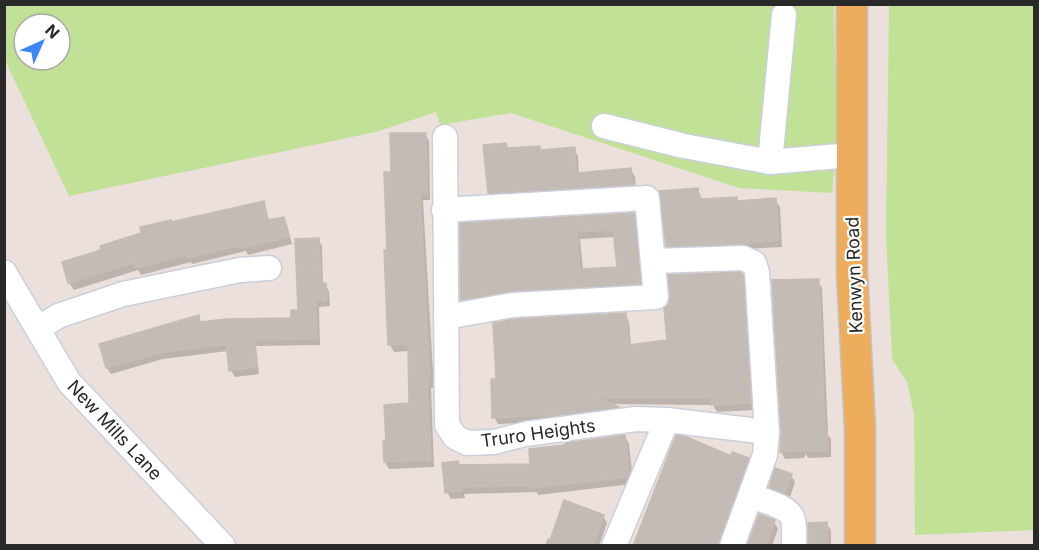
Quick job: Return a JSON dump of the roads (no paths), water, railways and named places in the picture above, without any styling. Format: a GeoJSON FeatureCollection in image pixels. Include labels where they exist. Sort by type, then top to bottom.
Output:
{"type":"FeatureCollection","features":[{"type":"Feature","properties":{"kind":"main road","name":"Kenwyn Road"},"geometry":{"type":"LineString","coordinates":[[852,4],[852,273],[860,428],[860,546]]}},
{"type":"Feature","properties":{"kind":"street"},"geometry":{"type":"LineString","coordinates":[[770,162],[784,15]]}},
{"type":"Feature","properties":{"kind":"street"},"geometry":{"type":"LineString","coordinates":[[604,126],[684,146],[770,162],[851,155]]}},
{"type":"Feature","properties":{"kind":"street","name":"Truro Heights"},"geometry":{"type":"LineString","coordinates":[[445,137],[447,425],[455,437],[467,443],[494,442],[525,434],[636,419],[667,420],[767,432]]}},
{"type":"Feature","properties":{"kind":"street"},"geometry":{"type":"LineString","coordinates":[[444,210],[647,198],[656,297],[513,305],[446,317]]}},
{"type":"Feature","properties":{"kind":"street"},"geometry":{"type":"LineString","coordinates":[[653,261],[743,258],[754,263],[757,272],[767,432],[765,455],[732,546]]}},
{"type":"Feature","properties":{"kind":"street"},"geometry":{"type":"LineString","coordinates":[[38,329],[58,316],[123,294],[240,270],[269,268]]}},
{"type":"Feature","properties":{"kind":"street","name":"New Mills Lane"},"geometry":{"type":"LineString","coordinates":[[4,272],[69,382],[223,546]]}},
{"type":"Feature","properties":{"kind":"street"},"geometry":{"type":"LineString","coordinates":[[636,419],[647,465]]}},
{"type":"Feature","properties":{"kind":"street"},"geometry":{"type":"LineString","coordinates":[[614,546],[667,420]]}},
{"type":"Feature","properties":{"kind":"street"},"geometry":{"type":"LineString","coordinates":[[751,496],[790,514],[793,521],[794,546]]}}]}
